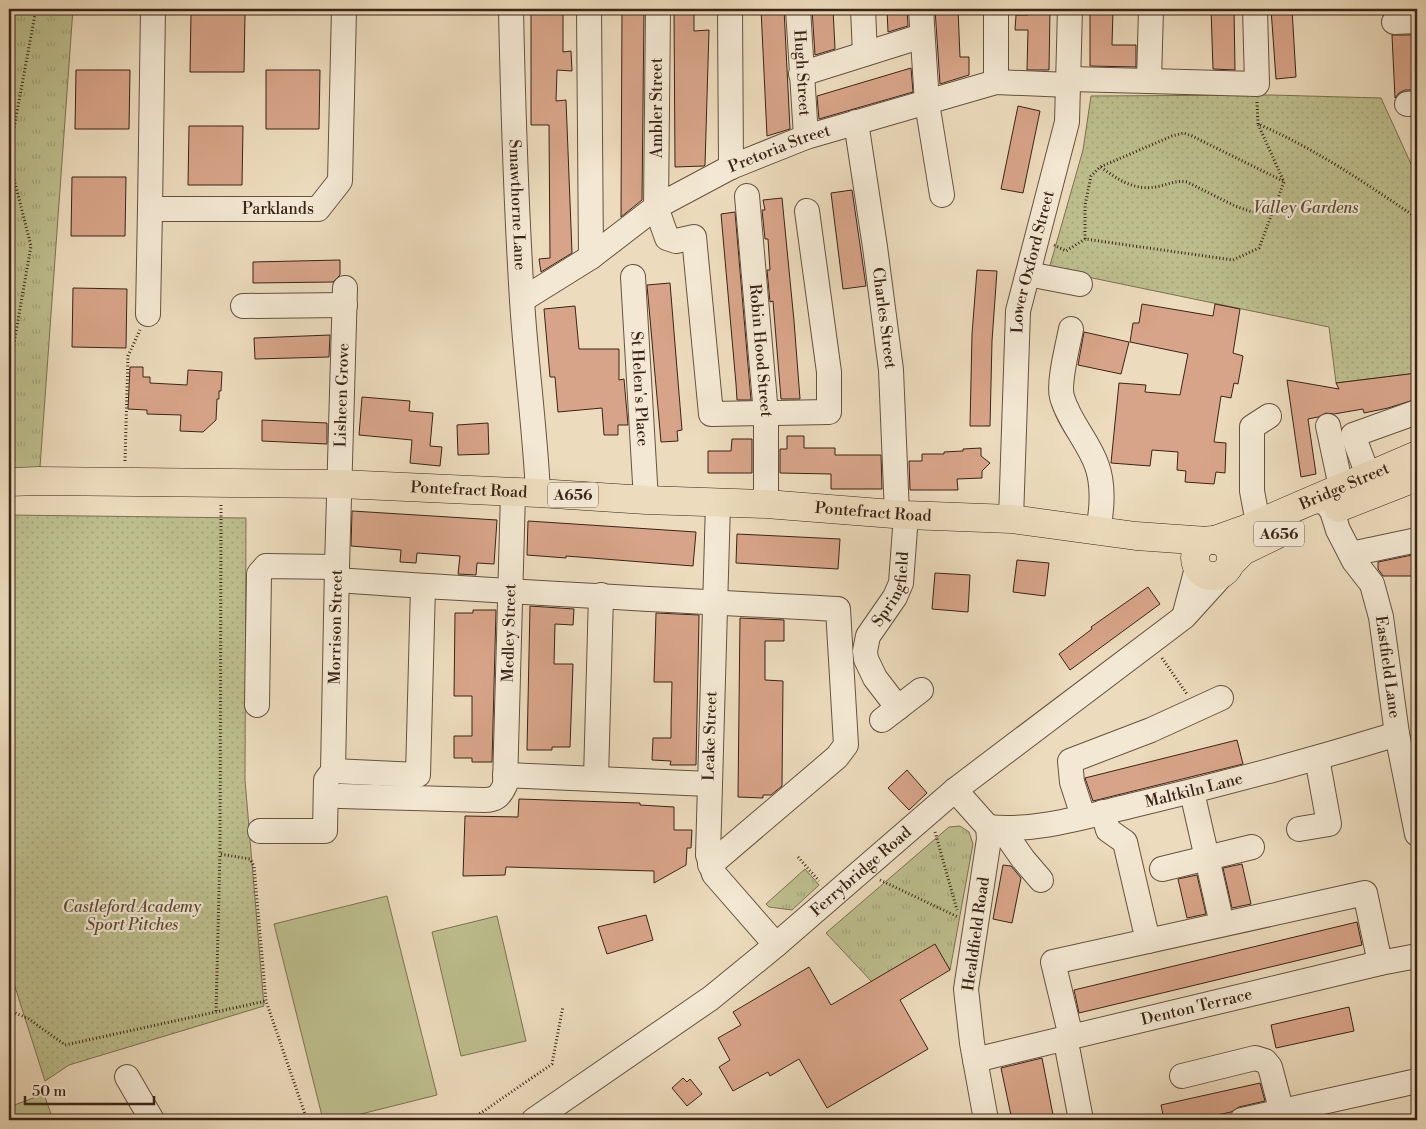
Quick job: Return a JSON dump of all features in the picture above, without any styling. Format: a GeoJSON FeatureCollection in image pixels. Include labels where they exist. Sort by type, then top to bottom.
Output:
{"type":"FeatureCollection","features":[{"type":"Feature","properties":{"kind":"main road","name":"Bridge Street"},"geometry":{"type":"LineString","coordinates":[[1372,485],[1417,455]]}},
{"type":"Feature","properties":{"kind":"main road","name":"Bridge Street"},"geometry":{"type":"LineString","coordinates":[[1203,553],[1258,523],[1372,485],[1417,477]]}},
{"type":"Feature","properties":{"kind":"main road","name":"Pontefract Road"},"geometry":{"type":"LineString","coordinates":[[12,482],[340,484],[524,492],[646,500],[766,504],[901,514],[1011,519],[1136,536],[1203,553]]}},
{"type":"Feature","properties":{"kind":"main road","name":"Bridge Street"},"geometry":{"type":"LineString","coordinates":[[1227,569],[1242,551],[1327,500]]}},
{"type":"Feature","properties":{"kind":"main road"},"geometry":{"type":"LineString","coordinates":[[1203,553],[1224,544],[1229,550],[1227,569]]}},
{"type":"Feature","properties":{"kind":"street"},"geometry":{"type":"LineString","coordinates":[[148,314],[153,9]]}},
{"type":"Feature","properties":{"kind":"street","name":"Parklands"},"geometry":{"type":"LineString","coordinates":[[150,209],[318,209],[340,181],[344,9]]}},
{"type":"Feature","properties":{"kind":"street","name":"Smawthorne Lane"},"geometry":{"type":"LineString","coordinates":[[512,9],[512,63],[522,300],[530,400],[536,443],[524,492]]}},
{"type":"Feature","properties":{"kind":"street"},"geometry":{"type":"LineString","coordinates":[[589,9],[592,257]]}},
{"type":"Feature","properties":{"kind":"street","name":"Ambler Street"},"geometry":{"type":"LineString","coordinates":[[656,207],[658,9]]}},
{"type":"Feature","properties":{"kind":"street"},"geometry":{"type":"LineString","coordinates":[[730,9],[731,167]]}},
{"type":"Feature","properties":{"kind":"street","name":"Hugh Street"},"geometry":{"type":"LineString","coordinates":[[798,9],[806,137]]}},
{"type":"Feature","properties":{"kind":"street"},"geometry":{"type":"LineString","coordinates":[[863,9],[865,54]]}},
{"type":"Feature","properties":{"kind":"street"},"geometry":{"type":"LineString","coordinates":[[921,9],[927,103],[942,195]]}},
{"type":"Feature","properties":{"kind":"street"},"geometry":{"type":"LineString","coordinates":[[996,9],[996,82]]}},
{"type":"Feature","properties":{"kind":"street","name":"Lower Oxford Street"},"geometry":{"type":"LineString","coordinates":[[1011,519],[1018,311],[1067,122],[1070,9]]}},
{"type":"Feature","properties":{"kind":"street"},"geometry":{"type":"LineString","coordinates":[[1149,81],[1151,9]]}},
{"type":"Feature","properties":{"kind":"street"},"geometry":{"type":"LineString","coordinates":[[1255,9],[1257,84]]}},
{"type":"Feature","properties":{"kind":"street"},"geometry":{"type":"LineString","coordinates":[[1394,22],[1417,21]]}},
{"type":"Feature","properties":{"kind":"street"},"geometry":{"type":"LineString","coordinates":[[801,74],[922,36]]}},
{"type":"Feature","properties":{"kind":"street","name":"Pretoria Street"},"geometry":{"type":"LineString","coordinates":[[522,300],[592,257],[656,207],[731,167],[806,137],[856,122],[996,82],[1149,81],[1257,84]]}},
{"type":"Feature","properties":{"kind":"street","name":"Charles Street"},"geometry":{"type":"LineString","coordinates":[[856,122],[875,247],[890,370],[901,514]]}},
{"type":"Feature","properties":{"kind":"street","name":"Robin Hood Street"},"geometry":{"type":"LineString","coordinates":[[747,196],[766,414],[766,504]]}},
{"type":"Feature","properties":{"kind":"street"},"geometry":{"type":"LineString","coordinates":[[656,207],[667,238],[676,241],[694,237],[711,414],[829,412],[828,372],[807,212]]}},
{"type":"Feature","properties":{"kind":"street"},"geometry":{"type":"LineString","coordinates":[[1028,274],[1080,284]]}},
{"type":"Feature","properties":{"kind":"street","name":"St Helen's Place"},"geometry":{"type":"LineString","coordinates":[[633,278],[646,500]]}},
{"type":"Feature","properties":{"kind":"street","name":"Lisheen Grove"},"geometry":{"type":"LineString","coordinates":[[243,306],[345,296],[340,484]]}},
{"type":"Feature","properties":{"kind":"street"},"geometry":{"type":"LineString","coordinates":[[1071,329],[1061,383],[1061,396],[1068,413],[1097,465],[1102,507],[1098,530]]}},
{"type":"Feature","properties":{"kind":"street"},"geometry":{"type":"LineString","coordinates":[[1372,485],[1353,435],[1417,412]]}},
{"type":"Feature","properties":{"kind":"street"},"geometry":{"type":"LineString","coordinates":[[1258,523],[1252,491],[1252,427],[1269,416]]}},
{"type":"Feature","properties":{"kind":"street","name":"Eastfield Lane"},"geometry":{"type":"LineString","coordinates":[[1328,426],[1327,500],[1338,530],[1351,554],[1372,584],[1381,618],[1397,734],[1417,834]]}},
{"type":"Feature","properties":{"kind":"street","name":"Morrison Street"},"geometry":{"type":"LineString","coordinates":[[260,831],[324,831],[326,780],[333,772],[340,484]]}},
{"type":"Feature","properties":{"kind":"street","name":"Medley Street"},"geometry":{"type":"LineString","coordinates":[[340,796],[492,800],[501,795],[505,785],[511,592],[524,492]]}},
{"type":"Feature","properties":{"kind":"street","name":"Leake Street"},"geometry":{"type":"LineString","coordinates":[[710,865],[708,855],[709,784],[718,503]]}},
{"type":"Feature","properties":{"kind":"street","name":"Springfield"},"geometry":{"type":"LineString","coordinates":[[901,514],[901,584],[868,636],[865,650],[866,659],[890,714],[921,690]]}},
{"type":"Feature","properties":{"kind":"street"},"geometry":{"type":"LineString","coordinates":[[1351,554],[1417,540]]}},
{"type":"Feature","properties":{"kind":"street"},"geometry":{"type":"LineString","coordinates":[[1184,617],[1203,553]]}},
{"type":"Feature","properties":{"kind":"street"},"geometry":{"type":"LineString","coordinates":[[257,705],[259,574],[266,566],[423,586],[838,609],[846,745],[838,756],[710,865],[714,874],[776,945]]}},
{"type":"Feature","properties":{"kind":"street","name":"Ferrybridge Road"},"geometry":{"type":"LineString","coordinates":[[534,1120],[711,998],[776,945],[955,790],[1184,617],[1227,569]]}},
{"type":"Feature","properties":{"kind":"street"},"geometry":{"type":"LineString","coordinates":[[333,772],[418,775],[423,586]]}},
{"type":"Feature","properties":{"kind":"street"},"geometry":{"type":"LineString","coordinates":[[596,778],[601,595]]}},
{"type":"Feature","properties":{"kind":"street"},"geometry":{"type":"LineString","coordinates":[[1148,941],[1124,842],[1108,830],[1093,814],[1072,782],[1070,761],[1151,730],[1221,698]]}},
{"type":"Feature","properties":{"kind":"street","name":"Maltkiln Lane"},"geometry":{"type":"LineString","coordinates":[[995,828],[1042,825],[1192,792],[1397,734]]}},
{"type":"Feature","properties":{"kind":"street"},"geometry":{"type":"LineString","coordinates":[[1299,830],[1329,824],[1317,758]]}},
{"type":"Feature","properties":{"kind":"street"},"geometry":{"type":"LineString","coordinates":[[505,775],[709,784]]}},
{"type":"Feature","properties":{"kind":"street"},"geometry":{"type":"LineString","coordinates":[[955,790],[995,828],[1041,880]]}},
{"type":"Feature","properties":{"kind":"street"},"geometry":{"type":"LineString","coordinates":[[1192,792],[1219,911]]}},
{"type":"Feature","properties":{"kind":"street","name":"Healdfield Road"},"geometry":{"type":"LineString","coordinates":[[986,1120],[975,1060],[966,989],[989,840],[995,828]]}},
{"type":"Feature","properties":{"kind":"street"},"geometry":{"type":"LineString","coordinates":[[1162,869],[1252,847]]}},
{"type":"Feature","properties":{"kind":"street"},"geometry":{"type":"LineString","coordinates":[[1081,1120],[1070,1045],[1053,962],[1365,893],[1380,963]]}},
{"type":"Feature","properties":{"kind":"street","name":"Denton Terrace"},"geometry":{"type":"LineString","coordinates":[[975,1060],[1070,1045],[1380,963],[1417,956]]}},
{"type":"Feature","properties":{"kind":"street"},"geometry":{"type":"LineString","coordinates":[[1182,1076],[1255,1058],[1265,1060],[1270,1067],[1283,1116]]}},
{"type":"Feature","properties":{"kind":"street"},"geometry":{"type":"LineString","coordinates":[[127,1077],[152,1120]]}},
{"type":"Feature","properties":{"kind":"street"},"geometry":{"type":"LineString","coordinates":[[1242,1120],[1283,1116],[1417,1081]]}},
{"type":"Feature","properties":{"kind":"path"},"geometry":{"type":"LineString","coordinates":[[9,155],[36,9]]}},
{"type":"Feature","properties":{"kind":"path"},"geometry":{"type":"LineString","coordinates":[[1038,238],[1066,251],[1085,239],[1233,260],[1259,248],[1284,182],[1258,124],[1257,84]]}},
{"type":"Feature","properties":{"kind":"path"},"geometry":{"type":"LineString","coordinates":[[1258,124],[1290,138],[1344,168],[1417,218]]}},
{"type":"Feature","properties":{"kind":"path"},"geometry":{"type":"LineString","coordinates":[[1085,239],[1085,206],[1091,176],[1100,167],[1172,136],[1184,134],[1192,136],[1284,182]]}},
{"type":"Feature","properties":{"kind":"path"},"geometry":{"type":"LineString","coordinates":[[9,159],[31,246],[10,366],[12,482]]}},
{"type":"Feature","properties":{"kind":"path"},"geometry":{"type":"LineString","coordinates":[[1100,167],[1116,179],[1131,186],[1150,188],[1179,180],[1252,212],[1272,212]]}},
{"type":"Feature","properties":{"kind":"path"},"geometry":{"type":"LineString","coordinates":[[125,468],[128,356],[148,314]]}},
{"type":"Feature","properties":{"kind":"path"},"geometry":{"type":"LineString","coordinates":[[216,1011],[220,854],[220,503]]}},
{"type":"Feature","properties":{"kind":"path"},"geometry":{"type":"LineString","coordinates":[[1150,642],[1198,708]]}},
{"type":"Feature","properties":{"kind":"path"},"geometry":{"type":"LineString","coordinates":[[879,880],[958,917],[934,829]]}},
{"type":"Feature","properties":{"kind":"path"},"geometry":{"type":"LineString","coordinates":[[220,854],[250,859],[254,866],[266,1000],[307,1120]]}},
{"type":"Feature","properties":{"kind":"path"},"geometry":{"type":"LineString","coordinates":[[798,857],[824,887]]}},
{"type":"Feature","properties":{"kind":"path"},"geometry":{"type":"LineString","coordinates":[[9,1010],[29,1019],[64,1045],[266,1000]]}},
{"type":"Feature","properties":{"kind":"path"},"geometry":{"type":"LineString","coordinates":[[467,1120],[478,1115],[552,1064],[563,1006]]}},
{"type":"Feature","properties":{"kind":"green space"},"geometry":{"type":"Polygon","coordinates":[[[9,9],[73,9],[39,481],[9,482],[9,9]]]}},
{"type":"Feature","properties":{"kind":"green space","name":"Valley Gardens"},"geometry":{"type":"Polygon","coordinates":[[[1271,95],[1381,98],[1417,177],[1417,373],[1336,383],[1329,327],[1049,269],[1083,150],[1091,96],[1271,95]]]}},
{"type":"Feature","properties":{"kind":"green space","name":"Castleford Academy Sport Pitches"},"geometry":{"type":"Polygon","coordinates":[[[9,515],[246,518],[245,780],[264,1006],[69,1065],[45,1081],[9,968],[9,515]]]}},
{"type":"Feature","properties":{"kind":"green space"},"geometry":{"type":"Polygon","coordinates":[[[960,826],[969,832],[973,844],[950,970],[935,945],[872,982],[826,933],[949,827],[960,826]]]}},
{"type":"Feature","properties":{"kind":"green space"},"geometry":{"type":"Polygon","coordinates":[[[805,869],[819,885],[792,910],[769,907],[766,904],[805,869]]]}},
{"type":"Feature","properties":{"kind":"green space"},"geometry":{"type":"Polygon","coordinates":[[[387,896],[437,1095],[337,1120],[323,1120],[274,924],[387,896]]]}},
{"type":"Feature","properties":{"kind":"green space"},"geometry":{"type":"Polygon","coordinates":[[[497,916],[526,1041],[461,1056],[432,932],[497,916]]]}},
{"type":"Feature","properties":{"kind":"green space"},"geometry":{"type":"Polygon","coordinates":[[[44,1094],[53,1120],[9,1120],[9,1107],[44,1094]]]}},
{"type":"Feature","properties":{"kind":"building"},"geometry":{"type":"Polygon","coordinates":[[[531,9],[563,9],[563,52],[571,51],[572,71],[557,70],[556,101],[566,100],[572,253],[541,272],[539,259],[550,258],[549,125],[531,125],[531,9]]]}},
{"type":"Feature","properties":{"kind":"building"},"geometry":{"type":"Polygon","coordinates":[[[622,9],[644,9],[642,200],[621,217],[622,9]]]}},
{"type":"Feature","properties":{"kind":"building"},"geometry":{"type":"Polygon","coordinates":[[[674,9],[694,9],[694,31],[709,30],[704,166],[675,167],[674,9]]]}},
{"type":"Feature","properties":{"kind":"building"},"geometry":{"type":"Polygon","coordinates":[[[761,9],[784,9],[790,129],[767,136],[761,9]]]}},
{"type":"Feature","properties":{"kind":"building"},"geometry":{"type":"Polygon","coordinates":[[[812,9],[833,9],[835,49],[815,55],[812,9]]]}},
{"type":"Feature","properties":{"kind":"building"},"geometry":{"type":"Polygon","coordinates":[[[887,9],[907,9],[908,26],[888,32],[887,9]]]}},
{"type":"Feature","properties":{"kind":"building"},"geometry":{"type":"Polygon","coordinates":[[[935,9],[958,9],[960,57],[969,57],[969,75],[940,84],[935,9]]]}},
{"type":"Feature","properties":{"kind":"building"},"geometry":{"type":"Polygon","coordinates":[[[1028,9],[1050,9],[1049,70],[1027,70],[1028,30],[1015,30],[1016,15],[1028,15],[1028,9]]]}},
{"type":"Feature","properties":{"kind":"building"},"geometry":{"type":"Polygon","coordinates":[[[1090,9],[1113,9],[1112,45],[1136,45],[1136,67],[1090,66],[1090,9]]]}},
{"type":"Feature","properties":{"kind":"building"},"geometry":{"type":"Polygon","coordinates":[[[1211,9],[1234,9],[1235,70],[1213,69],[1211,9]]]}},
{"type":"Feature","properties":{"kind":"building"},"geometry":{"type":"Polygon","coordinates":[[[1271,9],[1292,9],[1296,77],[1276,79],[1271,9]]]}},
{"type":"Feature","properties":{"kind":"building"},"geometry":{"type":"Polygon","coordinates":[[[191,13],[245,13],[244,72],[190,72],[191,13]]]}},
{"type":"Feature","properties":{"kind":"building"},"geometry":{"type":"Polygon","coordinates":[[[1392,35],[1416,35],[1417,90],[1405,90],[1395,98],[1392,35]]]}},
{"type":"Feature","properties":{"kind":"building"},"geometry":{"type":"Polygon","coordinates":[[[911,68],[913,92],[819,119],[817,96],[911,68]]]}},
{"type":"Feature","properties":{"kind":"building"},"geometry":{"type":"Polygon","coordinates":[[[76,70],[130,70],[129,129],[75,129],[76,70]]]}},
{"type":"Feature","properties":{"kind":"building"},"geometry":{"type":"Polygon","coordinates":[[[266,70],[320,70],[319,129],[266,129],[266,70]]]}},
{"type":"Feature","properties":{"kind":"building"},"geometry":{"type":"Polygon","coordinates":[[[1018,106],[1040,111],[1023,193],[1001,189],[1018,106]]]}},
{"type":"Feature","properties":{"kind":"building"},"geometry":{"type":"Polygon","coordinates":[[[189,126],[243,126],[242,185],[188,185],[189,126]]]}},
{"type":"Feature","properties":{"kind":"building"},"geometry":{"type":"Polygon","coordinates":[[[72,177],[126,177],[125,236],[71,236],[72,177]]]}},
{"type":"Feature","properties":{"kind":"building"},"geometry":{"type":"Polygon","coordinates":[[[852,190],[866,286],[843,289],[831,193],[852,190]]]}},
{"type":"Feature","properties":{"kind":"building"},"geometry":{"type":"Polygon","coordinates":[[[782,198],[800,399],[781,399],[773,301],[770,302],[767,270],[770,270],[768,239],[765,239],[762,210],[765,210],[763,200],[782,198]]]}},
{"type":"Feature","properties":{"kind":"building"},"geometry":{"type":"Polygon","coordinates":[[[735,212],[751,400],[737,400],[721,214],[735,212]]]}},
{"type":"Feature","properties":{"kind":"building"},"geometry":{"type":"Polygon","coordinates":[[[340,260],[340,275],[333,282],[253,283],[253,262],[340,260]]]}},
{"type":"Feature","properties":{"kind":"building"},"geometry":{"type":"Polygon","coordinates":[[[977,270],[997,271],[992,341],[990,426],[970,426],[972,334],[977,270]]]}},
{"type":"Feature","properties":{"kind":"building"},"geometry":{"type":"Polygon","coordinates":[[[670,283],[682,430],[677,431],[678,441],[661,442],[647,285],[670,283]]]}},
{"type":"Feature","properties":{"kind":"building"},"geometry":{"type":"Polygon","coordinates":[[[73,288],[127,289],[126,348],[72,347],[73,288]]]}},
{"type":"Feature","properties":{"kind":"building"},"geometry":{"type":"Polygon","coordinates":[[[1142,304],[1213,316],[1215,304],[1240,309],[1233,353],[1243,356],[1238,384],[1234,383],[1231,398],[1221,396],[1214,442],[1226,443],[1225,473],[1216,472],[1214,484],[1185,482],[1186,471],[1177,470],[1178,452],[1152,450],[1150,466],[1111,463],[1119,383],[1146,385],[1145,392],[1180,395],[1188,354],[1130,342],[1133,323],[1139,323],[1142,304]]]}},
{"type":"Feature","properties":{"kind":"building"},"geometry":{"type":"Polygon","coordinates":[[[575,306],[579,349],[619,349],[619,380],[624,379],[628,425],[618,425],[618,435],[604,435],[602,408],[558,412],[555,377],[550,377],[544,309],[575,306]]]}},
{"type":"Feature","properties":{"kind":"building"},"geometry":{"type":"Polygon","coordinates":[[[1084,332],[1129,342],[1121,374],[1078,365],[1084,332]]]}},
{"type":"Feature","properties":{"kind":"building"},"geometry":{"type":"Polygon","coordinates":[[[330,335],[329,357],[255,359],[254,338],[330,335]]]}},
{"type":"Feature","properties":{"kind":"building"},"geometry":{"type":"Polygon","coordinates":[[[130,367],[143,367],[143,377],[150,377],[150,383],[187,385],[188,370],[222,372],[221,391],[219,391],[219,399],[217,399],[216,420],[203,432],[180,431],[181,415],[147,414],[147,410],[128,409],[130,367]]]}},
{"type":"Feature","properties":{"kind":"building"},"geometry":{"type":"Polygon","coordinates":[[[1417,373],[1417,399],[1364,413],[1363,409],[1334,414],[1326,413],[1308,419],[1316,474],[1301,477],[1287,380],[1339,389],[1336,383],[1417,373]]]}},
{"type":"Feature","properties":{"kind":"building"},"geometry":{"type":"Polygon","coordinates":[[[362,397],[410,401],[409,411],[433,413],[430,446],[442,447],[440,466],[410,463],[412,440],[359,435],[362,397]]]}},
{"type":"Feature","properties":{"kind":"building"},"geometry":{"type":"Polygon","coordinates":[[[262,420],[327,423],[327,444],[262,441],[262,420]]]}},
{"type":"Feature","properties":{"kind":"building"},"geometry":{"type":"Polygon","coordinates":[[[488,423],[489,454],[458,455],[457,425],[488,423]]]}},
{"type":"Feature","properties":{"kind":"building"},"geometry":{"type":"Polygon","coordinates":[[[787,436],[804,436],[804,448],[835,448],[835,455],[881,455],[882,489],[831,489],[831,474],[780,473],[780,449],[787,449],[787,436]]]}},
{"type":"Feature","properties":{"kind":"building"},"geometry":{"type":"Polygon","coordinates":[[[732,439],[752,439],[752,473],[708,473],[708,451],[731,451],[732,439]]]}},
{"type":"Feature","properties":{"kind":"building"},"geometry":{"type":"Polygon","coordinates":[[[981,448],[981,456],[990,463],[982,471],[982,478],[957,479],[958,490],[910,490],[909,461],[922,461],[922,454],[944,454],[944,452],[981,448]]]}},
{"type":"Feature","properties":{"kind":"building"},"geometry":{"type":"Polygon","coordinates":[[[352,511],[497,520],[494,564],[477,563],[476,575],[458,574],[460,556],[417,553],[416,563],[400,562],[401,550],[351,546],[352,511]]]}},
{"type":"Feature","properties":{"kind":"building"},"geometry":{"type":"Polygon","coordinates":[[[528,521],[696,532],[693,566],[566,556],[566,558],[527,555],[528,521]]]}},
{"type":"Feature","properties":{"kind":"building"},"geometry":{"type":"Polygon","coordinates":[[[737,534],[840,539],[838,569],[736,563],[737,534]]]}},
{"type":"Feature","properties":{"kind":"building"},"geometry":{"type":"Polygon","coordinates":[[[1417,554],[1417,576],[1383,576],[1378,569],[1378,562],[1417,554]]]}},
{"type":"Feature","properties":{"kind":"building"},"geometry":{"type":"Polygon","coordinates":[[[1017,560],[1049,563],[1045,596],[1013,592],[1017,560]]]}},
{"type":"Feature","properties":{"kind":"building"},"geometry":{"type":"Polygon","coordinates":[[[935,573],[970,575],[968,612],[932,609],[935,573]]]}},
{"type":"Feature","properties":{"kind":"building"},"geometry":{"type":"Polygon","coordinates":[[[1148,587],[1160,604],[1070,670],[1059,654],[1092,629],[1091,627],[1148,587]]]}},
{"type":"Feature","properties":{"kind":"building"},"geometry":{"type":"Polygon","coordinates":[[[530,606],[574,609],[573,625],[555,624],[554,664],[573,664],[570,747],[552,747],[552,750],[527,750],[530,606]]]}},
{"type":"Feature","properties":{"kind":"building"},"geometry":{"type":"Polygon","coordinates":[[[473,610],[496,610],[492,762],[472,762],[472,758],[454,758],[454,736],[472,736],[472,696],[454,696],[455,613],[473,613],[473,610]]]}},
{"type":"Feature","properties":{"kind":"building"},"geometry":{"type":"Polygon","coordinates":[[[656,613],[699,615],[696,765],[670,765],[671,761],[652,760],[653,738],[671,738],[672,682],[654,682],[656,613]]]}},
{"type":"Feature","properties":{"kind":"building"},"geometry":{"type":"Polygon","coordinates":[[[740,618],[784,620],[784,641],[765,641],[765,680],[783,681],[782,786],[771,795],[763,795],[763,798],[738,797],[740,618]]]}},
{"type":"Feature","properties":{"kind":"building"},"geometry":{"type":"Polygon","coordinates":[[[1237,740],[1243,764],[1093,801],[1085,778],[1237,740]]]}},
{"type":"Feature","properties":{"kind":"building"},"geometry":{"type":"Polygon","coordinates":[[[907,770],[927,793],[909,810],[888,788],[907,770]]]}},
{"type":"Feature","properties":{"kind":"building"},"geometry":{"type":"Polygon","coordinates":[[[519,799],[640,803],[640,805],[674,807],[674,830],[692,830],[691,848],[687,848],[686,865],[654,883],[654,871],[506,867],[505,875],[463,876],[465,816],[518,817],[519,799]]]}},
{"type":"Feature","properties":{"kind":"building"},"geometry":{"type":"Polygon","coordinates":[[[1242,864],[1251,904],[1232,908],[1223,868],[1242,864]]]}},
{"type":"Feature","properties":{"kind":"building"},"geometry":{"type":"Polygon","coordinates":[[[1003,865],[1011,866],[1021,878],[1012,923],[993,919],[1003,865]]]}},
{"type":"Feature","properties":{"kind":"building"},"geometry":{"type":"Polygon","coordinates":[[[1197,875],[1206,914],[1187,918],[1178,879],[1197,875]]]}},
{"type":"Feature","properties":{"kind":"building"},"geometry":{"type":"Polygon","coordinates":[[[646,915],[653,940],[607,954],[598,927],[646,915]]]}},
{"type":"Feature","properties":{"kind":"building"},"geometry":{"type":"Polygon","coordinates":[[[1357,922],[1362,945],[1079,1013],[1074,990],[1357,922]]]}},
{"type":"Feature","properties":{"kind":"building"},"geometry":{"type":"Polygon","coordinates":[[[935,944],[950,970],[900,1000],[928,1049],[827,1108],[799,1059],[770,1076],[768,1072],[733,1091],[719,1067],[730,1060],[718,1038],[741,1025],[733,1012],[809,967],[831,1005],[935,944]]]}},
{"type":"Feature","properties":{"kind":"building"},"geometry":{"type":"Polygon","coordinates":[[[1349,1007],[1354,1031],[1276,1048],[1271,1025],[1349,1007]]]}},
{"type":"Feature","properties":{"kind":"building"},"geometry":{"type":"Polygon","coordinates":[[[1042,1058],[1054,1120],[1012,1120],[1001,1068],[1042,1058]]]}},
{"type":"Feature","properties":{"kind":"building"},"geometry":{"type":"Polygon","coordinates":[[[683,1078],[687,1082],[690,1079],[702,1094],[687,1106],[672,1088],[683,1078]]]}},
{"type":"Feature","properties":{"kind":"building"},"geometry":{"type":"Polygon","coordinates":[[[1260,1083],[1265,1101],[1239,1107],[1231,1112],[1194,1120],[1164,1120],[1161,1105],[1260,1083]]]}}]}
